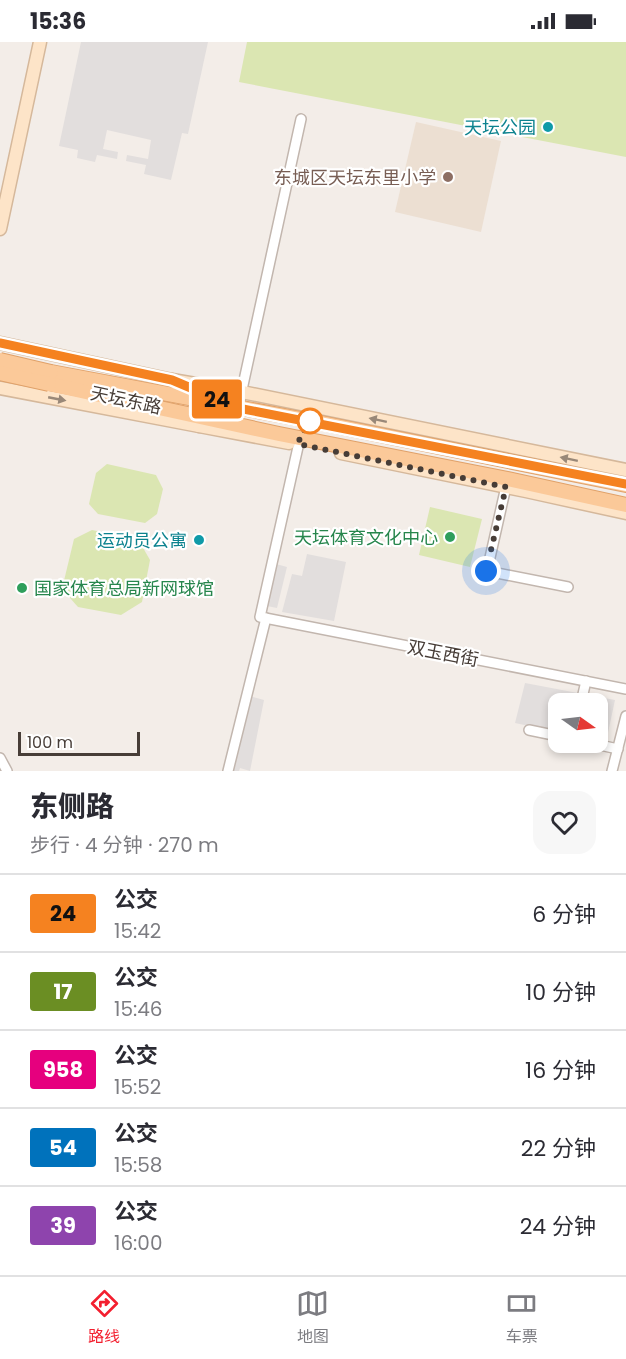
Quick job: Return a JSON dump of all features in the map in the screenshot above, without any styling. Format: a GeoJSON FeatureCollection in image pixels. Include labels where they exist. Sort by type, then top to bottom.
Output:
{"type":"FeatureCollection","features":[{"type":"Feature","properties":{"kind":"main road"},"geometry":{"type":"LineString","coordinates":[[0,360],[50,378]]}},
{"type":"Feature","properties":{"kind":"main road"},"geometry":{"type":"LineString","coordinates":[[0,373],[50,378]]}},
{"type":"Feature","properties":{"kind":"main road","name":"天坛东路"},"geometry":{"type":"LineString","coordinates":[[50,378],[238,408],[626,484]]}},
{"type":"Feature","properties":{"kind":"main road","name":"天坛东路"},"geometry":{"type":"LineString","coordinates":[[50,378],[248,426],[299,441],[626,505]]}},
{"type":"Feature","properties":{"kind":"street"},"geometry":{"type":"LineString","coordinates":[[0,229],[40,42]]}},
{"type":"Feature","properties":{"kind":"street"},"geometry":{"type":"LineString","coordinates":[[172,380],[238,408],[301,119]]}},
{"type":"Feature","properties":{"kind":"street"},"geometry":{"type":"LineString","coordinates":[[228,771],[263,618],[299,441],[199,426],[0,388],[5,344],[172,380],[242,392],[626,470]]}},
{"type":"Feature","properties":{"kind":"street"},"geometry":{"type":"LineString","coordinates":[[199,426],[248,426]]}},
{"type":"Feature","properties":{"kind":"street"},"geometry":{"type":"LineString","coordinates":[[568,587],[486,571],[507,483],[626,513]]}},
{"type":"Feature","properties":{"kind":"street","name":"双玉西街"},"geometry":{"type":"LineString","coordinates":[[263,618],[626,689]]}},
{"type":"Feature","properties":{"kind":"street"},"geometry":{"type":"LineString","coordinates":[[583,693],[586,681]]}},
{"type":"Feature","properties":{"kind":"street"},"geometry":{"type":"LineString","coordinates":[[612,771],[626,716]]}},
{"type":"Feature","properties":{"kind":"street"},"geometry":{"type":"LineString","coordinates":[[529,730],[548,734]]}},
{"type":"Feature","properties":{"kind":"street"},"geometry":{"type":"LineString","coordinates":[[608,747],[618,749]]}},
{"type":"Feature","properties":{"kind":"street"},"geometry":{"type":"LineString","coordinates":[[0,758],[7,771]]}},
{"type":"Feature","properties":{"kind":"shaded area"},"geometry":{"type":"Polygon","coordinates":[[[81,42],[208,42],[188,134],[182,133],[171,180],[144,174],[146,165],[126,161],[127,155],[148,159],[151,140],[107,130],[103,149],[118,152],[117,159],[97,155],[95,162],[77,158],[78,150],[59,146],[81,42]]]}},
{"type":"Feature","properties":{"kind":"shaded area","name":"东城区天坛东里小学"},"geometry":{"type":"Polygon","coordinates":[[[416,122],[501,141],[481,232],[395,212],[416,122]]]}},
{"type":"Feature","properties":{"kind":"shaded area"},"geometry":{"type":"Polygon","coordinates":[[[307,554],[346,562],[334,621],[282,612],[292,574],[302,576],[307,554]]]}},
{"type":"Feature","properties":{"kind":"shaded area"},"geometry":{"type":"Polygon","coordinates":[[[276,564],[287,567],[277,608],[267,606],[276,564]]]}},
{"type":"Feature","properties":{"kind":"shaded area"},"geometry":{"type":"Polygon","coordinates":[[[525,683],[578,693],[548,693],[548,730],[515,723],[525,683]]]}},
{"type":"Feature","properties":{"kind":"shaded area"},"geometry":{"type":"Polygon","coordinates":[[[249,696],[264,700],[250,771],[240,768],[239,771],[230,771],[249,696]]]}},
{"type":"Feature","properties":{"kind":"shaded area"},"geometry":{"type":"Polygon","coordinates":[[[608,699],[615,700],[608,733],[608,699]]]}},
{"type":"Feature","properties":{"kind":"green space","name":"天坛公园"},"geometry":{"type":"Polygon","coordinates":[[[247,42],[626,42],[626,157],[239,82],[247,42]]]}},
{"type":"Feature","properties":{"kind":"green space"},"geometry":{"type":"Polygon","coordinates":[[[107,464],[156,475],[163,489],[157,514],[145,523],[98,514],[89,504],[96,473],[107,464]]]}},
{"type":"Feature","properties":{"kind":"green space","name":"天坛体育文化中心"},"geometry":{"type":"Polygon","coordinates":[[[430,507],[482,519],[470,567],[419,555],[430,507]]]}},
{"type":"Feature","properties":{"kind":"green space"},"geometry":{"type":"Polygon","coordinates":[[[92,530],[138,539],[150,560],[142,602],[121,615],[78,607],[62,589],[74,539],[92,530]]]}},
{"type":"Feature","properties":{"kind":"bus line","name":"24"},"geometry":{"type":"LineString","coordinates":[[0,343],[172,380],[238,408],[626,484]]}},
{"type":"Feature","properties":{"kind":"place","name":"天坛公园"},"geometry":{"type":"Point","coordinates":[548,127]}},
{"type":"Feature","properties":{"kind":"place","name":"东城区天坛东里小学"},"geometry":{"type":"Point","coordinates":[448,177]}},
{"type":"Feature","properties":{"kind":"place","name":"天坛体育文化中心"},"geometry":{"type":"Point","coordinates":[450,537]}},
{"type":"Feature","properties":{"kind":"place","name":"运动员公寓"},"geometry":{"type":"Point","coordinates":[199,540]}},
{"type":"Feature","properties":{"kind":"place","name":"国家体育总局新网球馆"},"geometry":{"type":"Point","coordinates":[22,588]}},
{"type":"Feature","properties":{"kind":"route"},"geometry":{"type":"LineString","coordinates":[[310,421],[298,444],[506,487],[486,571]]}}]}
